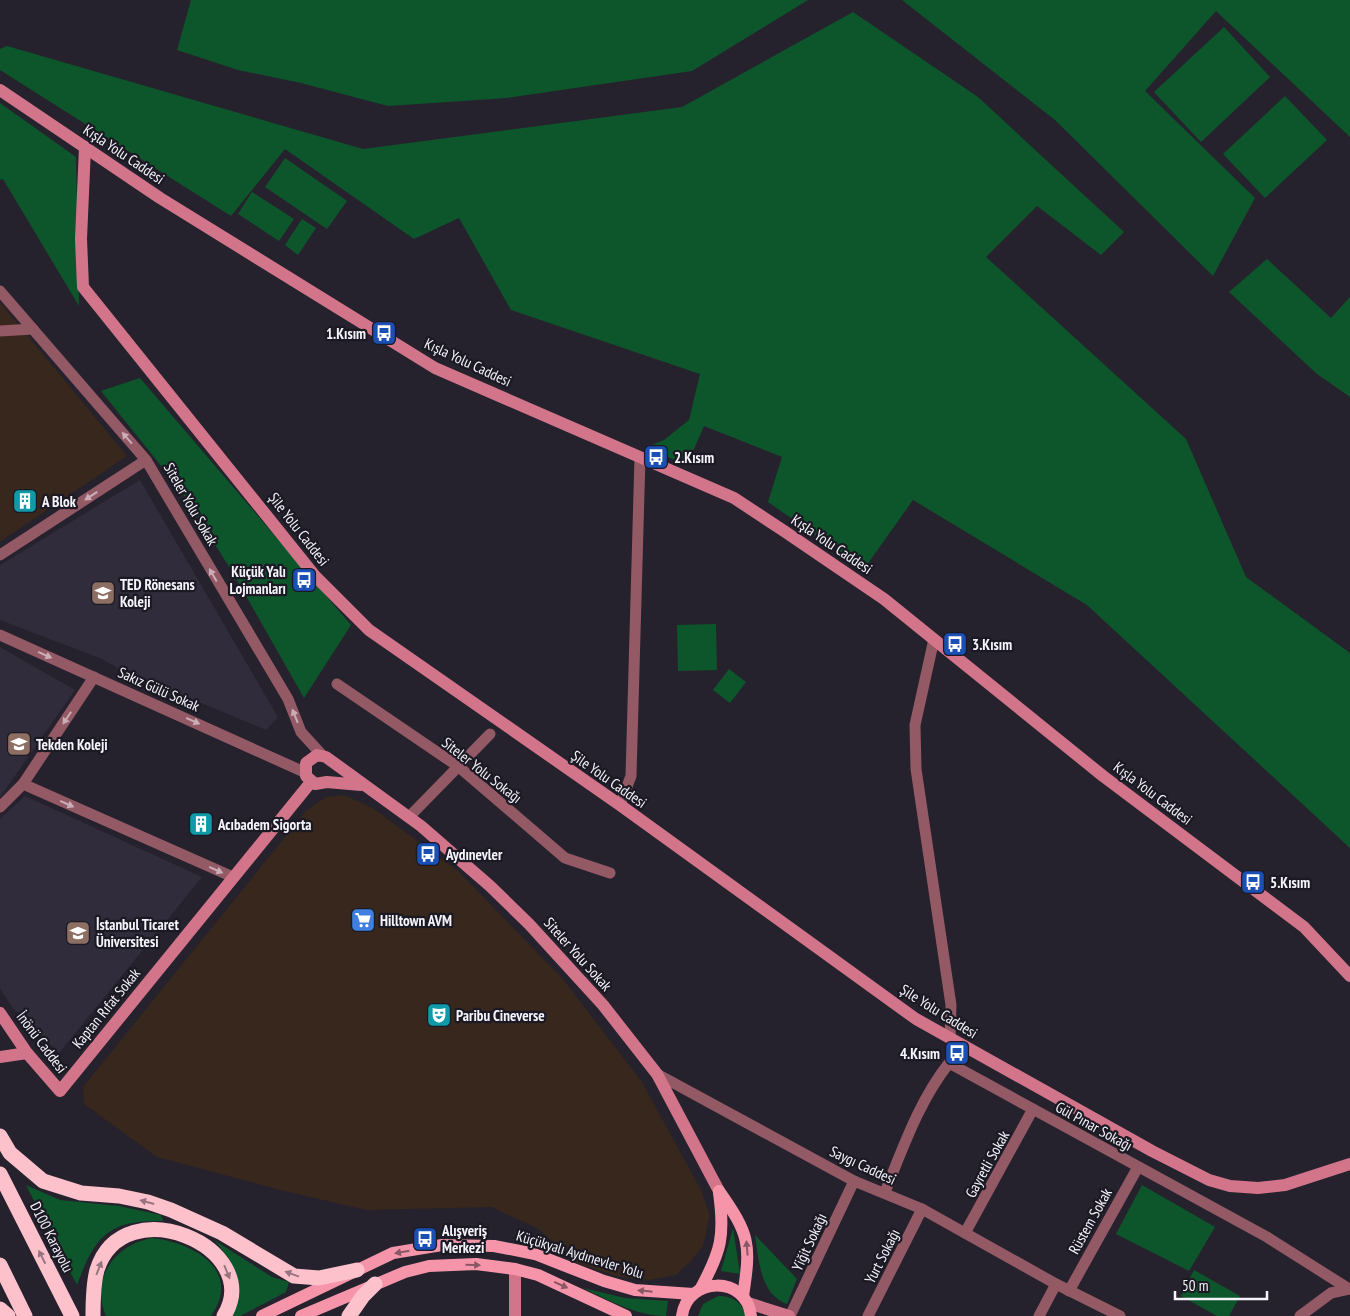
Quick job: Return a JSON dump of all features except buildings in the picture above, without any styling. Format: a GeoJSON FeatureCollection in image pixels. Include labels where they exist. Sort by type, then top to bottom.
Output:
{"type":"FeatureCollection","features":[{"type":"Feature","properties":{"kind":"highway"},"geometry":{"type":"LineString","coordinates":[[0,1136],[10,1153],[43,1181],[81,1193],[119,1196],[171,1210],[222,1233],[294,1276],[319,1278],[357,1270]]}},
{"type":"Feature","properties":{"kind":"highway","name":"D100 Karayolu"},"geometry":{"type":"LineString","coordinates":[[0,1174],[72,1316]]}},
{"type":"Feature","properties":{"kind":"highway"},"geometry":{"type":"LineString","coordinates":[[93,1316],[97,1269],[105,1254],[114,1243],[130,1233],[154,1229],[185,1237],[203,1245],[218,1256],[227,1268],[231,1282],[231,1298],[224,1316]]}},
{"type":"Feature","properties":{"kind":"highway"},"geometry":{"type":"LineString","coordinates":[[0,1265],[25,1316]]}},
{"type":"Feature","properties":{"kind":"highway"},"geometry":{"type":"LineString","coordinates":[[349,1316],[375,1284]]}},
{"type":"Feature","properties":{"kind":"highway"},"geometry":{"type":"LineString","coordinates":[[0,1309],[8,1316]]}},
{"type":"Feature","properties":{"kind":"main road"},"geometry":{"type":"LineString","coordinates":[[682,1316],[688,1300],[697,1291],[717,1257],[722,1238],[722,1211],[719,1191]]}},
{"type":"Feature","properties":{"kind":"main road"},"geometry":{"type":"LineString","coordinates":[[719,1191],[736,1215],[746,1238],[748,1261],[745,1300],[751,1316]]}},
{"type":"Feature","properties":{"kind":"main road","name":"Küçükyalı Aydınevler Yolu"},"geometry":{"type":"LineString","coordinates":[[262,1316],[393,1254],[435,1246],[494,1246],[535,1254],[604,1282],[635,1290],[697,1291],[719,1285],[728,1286],[745,1300]]}},
{"type":"Feature","properties":{"kind":"main road"},"geometry":{"type":"LineString","coordinates":[[302,1316],[405,1272],[429,1266],[476,1264],[515,1268],[538,1275],[626,1316]]}},
{"type":"Feature","properties":{"kind":"street","name":"Kışla Yolu Caddesi"},"geometry":{"type":"LineString","coordinates":[[2,91],[0,90],[160,198],[435,368],[734,498],[884,599],[1103,776],[1304,926],[1350,976]]}},
{"type":"Feature","properties":{"kind":"street","name":"Şile Yolu Caddesi"},"geometry":{"type":"LineString","coordinates":[[85,147],[81,240],[83,288],[315,576],[338,602],[369,630],[620,805],[900,1007],[950,1039],[1209,1180],[1230,1186],[1258,1188],[1285,1185],[1350,1164]]}},
{"type":"Feature","properties":{"kind":"street","name":"Siteler Yolu Sokak"},"geometry":{"type":"LineString","coordinates":[[0,291],[146,460],[288,699],[301,732],[326,758],[361,785],[409,817],[490,886],[529,924],[603,1005],[657,1074],[719,1191]]}},
{"type":"Feature","properties":{"kind":"street"},"geometry":{"type":"LineString","coordinates":[[0,332],[32,329]]}},
{"type":"Feature","properties":{"kind":"street"},"geometry":{"type":"LineString","coordinates":[[620,805],[632,776],[640,457]]}},
{"type":"Feature","properties":{"kind":"street"},"geometry":{"type":"LineString","coordinates":[[0,555],[146,460]]}},
{"type":"Feature","properties":{"kind":"street","name":"Sakız Gülü Sokak"},"geometry":{"type":"LineString","coordinates":[[0,635],[308,777]]}},
{"type":"Feature","properties":{"kind":"street"},"geometry":{"type":"LineString","coordinates":[[934,639],[915,725],[916,768],[951,1005],[950,1039]]}},
{"type":"Feature","properties":{"kind":"street"},"geometry":{"type":"LineString","coordinates":[[0,807],[23,784],[94,677]]}},
{"type":"Feature","properties":{"kind":"street","name":"Siteler Yolu Sokağı"},"geometry":{"type":"LineString","coordinates":[[338,684],[459,767],[565,858],[610,873]]}},
{"type":"Feature","properties":{"kind":"street"},"geometry":{"type":"LineString","coordinates":[[409,817],[490,734]]}},
{"type":"Feature","properties":{"kind":"street"},"geometry":{"type":"LineString","coordinates":[[327,782],[333,774],[326,758],[309,759],[308,777],[319,785],[327,782],[361,785]]}},
{"type":"Feature","properties":{"kind":"street","name":"Kaptan Rıfat Sokak"},"geometry":{"type":"LineString","coordinates":[[60,1091],[233,877],[308,777]]}},
{"type":"Feature","properties":{"kind":"street"},"geometry":{"type":"LineString","coordinates":[[23,784],[233,877]]}},
{"type":"Feature","properties":{"kind":"street","name":"İnönü Caddesi"},"geometry":{"type":"LineString","coordinates":[[0,1012],[27,1053],[60,1091]]}},
{"type":"Feature","properties":{"kind":"street"},"geometry":{"type":"LineString","coordinates":[[0,1057],[27,1053]]}},
{"type":"Feature","properties":{"kind":"street","name":"Gül Pınar Sokağı"},"geometry":{"type":"LineString","coordinates":[[885,1192],[918,1112],[935,1080],[949,1063],[1267,1237],[1349,1289]]}},
{"type":"Feature","properties":{"kind":"street","name":"Saygı Caddesi"},"geometry":{"type":"LineString","coordinates":[[657,1074],[854,1181],[885,1192],[922,1209],[1056,1284],[1120,1316]]}},
{"type":"Feature","properties":{"kind":"street","name":"Gayretli Sokak"},"geometry":{"type":"LineString","coordinates":[[965,1233],[1033,1110]]}},
{"type":"Feature","properties":{"kind":"street","name":"Rüstem Sokak"},"geometry":{"type":"LineString","coordinates":[[1069,1291],[1138,1167]]}},
{"type":"Feature","properties":{"kind":"street","name":"Yiğit Sokağı"},"geometry":{"type":"LineString","coordinates":[[790,1316],[854,1181]]}},
{"type":"Feature","properties":{"kind":"street","name":"Yurt Sokağı"},"geometry":{"type":"LineString","coordinates":[[868,1316],[922,1209]]}},
{"type":"Feature","properties":{"kind":"street"},"geometry":{"type":"LineString","coordinates":[[515,1268],[515,1316]]}},
{"type":"Feature","properties":{"kind":"street"},"geometry":{"type":"LineString","coordinates":[[1040,1316],[1056,1284]]}},
{"type":"Feature","properties":{"kind":"street"},"geometry":{"type":"LineString","coordinates":[[1300,1316],[1314,1312],[1331,1293],[1349,1289]]}},
{"type":"Feature","properties":{"kind":"street"},"geometry":{"type":"LineString","coordinates":[[745,1300],[790,1316]]}},
{"type":"Feature","properties":{"kind":"shaded area"},"geometry":{"type":"Polygon","coordinates":[[[0,302],[127,456],[0,542],[0,302]]]}},
{"type":"Feature","properties":{"kind":"shaded area","name":"TED Rönesans Koleji"},"geometry":{"type":"Polygon","coordinates":[[[140,480],[278,717],[266,730],[201,703],[192,705],[148,686],[102,659],[0,620],[0,565],[140,480]]]}},
{"type":"Feature","properties":{"kind":"shaded area","name":"Tekden Koleji"},"geometry":{"type":"Polygon","coordinates":[[[0,647],[75,690],[0,797],[0,647]]]}},
{"type":"Feature","properties":{"kind":"shaded area","name":"Hilltown AVM"},"geometry":{"type":"Polygon","coordinates":[[[345,795],[374,809],[458,871],[562,978],[642,1082],[701,1190],[710,1215],[703,1246],[676,1275],[649,1280],[619,1277],[577,1263],[537,1228],[491,1207],[366,1210],[280,1190],[157,1157],[84,1104],[83,1087],[306,811],[326,797],[345,795]]]}},
{"type":"Feature","properties":{"kind":"shaded area","name":"İstanbul Ticaret Üniversitesi"},"geometry":{"type":"Polygon","coordinates":[[[25,796],[202,877],[59,1053],[12,1007],[0,988],[0,819],[25,796]]]}},
{"type":"Feature","properties":{"kind":"green space"},"geometry":{"type":"Polygon","coordinates":[[[191,0],[808,0],[692,71],[507,98],[388,106],[301,83],[238,70],[177,50],[191,0]]]}},
{"type":"Feature","properties":{"kind":"green space"},"geometry":{"type":"Polygon","coordinates":[[[902,0],[1350,0],[1350,137],[1216,11],[1145,91],[1255,198],[1213,276],[1055,120],[902,0]]]}},
{"type":"Feature","properties":{"kind":"green space"},"geometry":{"type":"Polygon","coordinates":[[[853,12],[978,97],[1124,232],[1101,255],[1037,206],[986,257],[1186,439],[1246,577],[1350,653],[1350,848],[1087,605],[913,500],[864,569],[768,502],[782,457],[704,426],[687,465],[649,449],[654,444],[664,440],[689,420],[700,374],[511,310],[459,218],[414,239],[285,149],[231,216],[0,70],[0,49],[7,46],[363,149],[682,107],[853,12]]]}},
{"type":"Feature","properties":{"kind":"green space"},"geometry":{"type":"Polygon","coordinates":[[[1224,27],[1270,77],[1201,142],[1154,92],[1224,27]]]}},
{"type":"Feature","properties":{"kind":"green space"},"geometry":{"type":"Polygon","coordinates":[[[1285,96],[1327,140],[1265,198],[1223,154],[1285,96]]]}},
{"type":"Feature","properties":{"kind":"green space"},"geometry":{"type":"Polygon","coordinates":[[[0,103],[76,157],[79,306],[3,179],[0,180],[0,103]]]}},
{"type":"Feature","properties":{"kind":"green space"},"geometry":{"type":"Polygon","coordinates":[[[285,158],[347,201],[327,229],[265,187],[285,158]]]}},
{"type":"Feature","properties":{"kind":"green space"},"geometry":{"type":"Polygon","coordinates":[[[252,192],[294,219],[279,241],[238,214],[252,192]]]}},
{"type":"Feature","properties":{"kind":"green space"},"geometry":{"type":"Polygon","coordinates":[[[302,219],[316,228],[298,255],[285,245],[302,219]]]}},
{"type":"Feature","properties":{"kind":"green space"},"geometry":{"type":"Polygon","coordinates":[[[1267,259],[1331,318],[1350,297],[1350,397],[1317,374],[1229,292],[1267,259]]]}},
{"type":"Feature","properties":{"kind":"green space"},"geometry":{"type":"Polygon","coordinates":[[[140,378],[351,625],[304,698],[233,573],[182,492],[101,391],[140,378]]]}},
{"type":"Feature","properties":{"kind":"green space"},"geometry":{"type":"Polygon","coordinates":[[[716,624],[717,670],[678,671],[677,625],[716,624]]]}},
{"type":"Feature","properties":{"kind":"green space"},"geometry":{"type":"Polygon","coordinates":[[[729,669],[746,682],[730,703],[713,690],[729,669]]]}},
{"type":"Feature","properties":{"kind":"green space"},"geometry":{"type":"Polygon","coordinates":[[[26,1185],[60,1200],[119,1206],[161,1215],[163,1221],[145,1221],[129,1224],[106,1234],[90,1254],[77,1285],[26,1185]]]}},
{"type":"Feature","properties":{"kind":"green space"},"geometry":{"type":"Polygon","coordinates":[[[1142,1185],[1215,1227],[1189,1271],[1116,1234],[1142,1185]]]}},
{"type":"Feature","properties":{"kind":"green space"},"geometry":{"type":"Polygon","coordinates":[[[733,1228],[740,1274],[721,1271],[733,1228]]]}},
{"type":"Feature","properties":{"kind":"green space"},"geometry":{"type":"Polygon","coordinates":[[[755,1235],[797,1279],[787,1304],[771,1293],[766,1285],[762,1276],[755,1235]]]}},
{"type":"Feature","properties":{"kind":"green space"},"geometry":{"type":"Polygon","coordinates":[[[153,1238],[183,1246],[197,1253],[209,1262],[217,1272],[221,1285],[219,1300],[211,1316],[106,1316],[101,1289],[109,1265],[127,1247],[153,1238]]]}},
{"type":"Feature","properties":{"kind":"green space"},"geometry":{"type":"Polygon","coordinates":[[[214,1240],[272,1277],[289,1282],[286,1292],[240,1316],[233,1316],[235,1285],[231,1266],[227,1257],[214,1240]]]}},
{"type":"Feature","properties":{"kind":"green space"},"geometry":{"type":"Polygon","coordinates":[[[1194,1270],[1240,1296],[1229,1316],[1217,1316],[1181,1296],[1194,1270]]]}},
{"type":"Feature","properties":{"kind":"green space"},"geometry":{"type":"Polygon","coordinates":[[[583,1288],[625,1298],[668,1301],[666,1316],[633,1310],[583,1288]]]}},
{"type":"Feature","properties":{"kind":"green space"},"geometry":{"type":"Polygon","coordinates":[[[718,1296],[728,1297],[736,1301],[747,1316],[698,1316],[703,1304],[718,1296]]]}},
{"type":"Feature","properties":{"kind":"place","name":"1.Kısım"},"geometry":{"type":"Point","coordinates":[384,333]}},
{"type":"Feature","properties":{"kind":"place","name":"2.Kısım"},"geometry":{"type":"Point","coordinates":[656,457]}},
{"type":"Feature","properties":{"kind":"place","name":"A Blok"},"geometry":{"type":"Point","coordinates":[25,501]}},
{"type":"Feature","properties":{"kind":"place","name":"Küçük Yalı Lojmanları"},"geometry":{"type":"Point","coordinates":[304,580]}},
{"type":"Feature","properties":{"kind":"place","name":"TED Rönesans Koleji"},"geometry":{"type":"Point","coordinates":[103,593]}},
{"type":"Feature","properties":{"kind":"place","name":"3.Kısım"},"geometry":{"type":"Point","coordinates":[955,644]}},
{"type":"Feature","properties":{"kind":"place","name":"Tekden Koleji"},"geometry":{"type":"Point","coordinates":[19,744]}},
{"type":"Feature","properties":{"kind":"place","name":"Acıbadem Sigorta"},"geometry":{"type":"Point","coordinates":[201,824]}},
{"type":"Feature","properties":{"kind":"place","name":"Aydınevler"},"geometry":{"type":"Point","coordinates":[428,854]}},
{"type":"Feature","properties":{"kind":"place","name":"5.Kısım"},"geometry":{"type":"Point","coordinates":[1253,882]}},
{"type":"Feature","properties":{"kind":"place","name":"Hilltown AVM"},"geometry":{"type":"Point","coordinates":[363,920]}},
{"type":"Feature","properties":{"kind":"place","name":"İstanbul Ticaret Üniversitesi"},"geometry":{"type":"Point","coordinates":[78,933]}},
{"type":"Feature","properties":{"kind":"place","name":"Paribu Cineverse"},"geometry":{"type":"Point","coordinates":[439,1015]}},
{"type":"Feature","properties":{"kind":"place","name":"4.Kısım"},"geometry":{"type":"Point","coordinates":[957,1053]}},
{"type":"Feature","properties":{"kind":"place","name":"Alışveriş Merkezi"},"geometry":{"type":"Point","coordinates":[425,1239]}}]}
